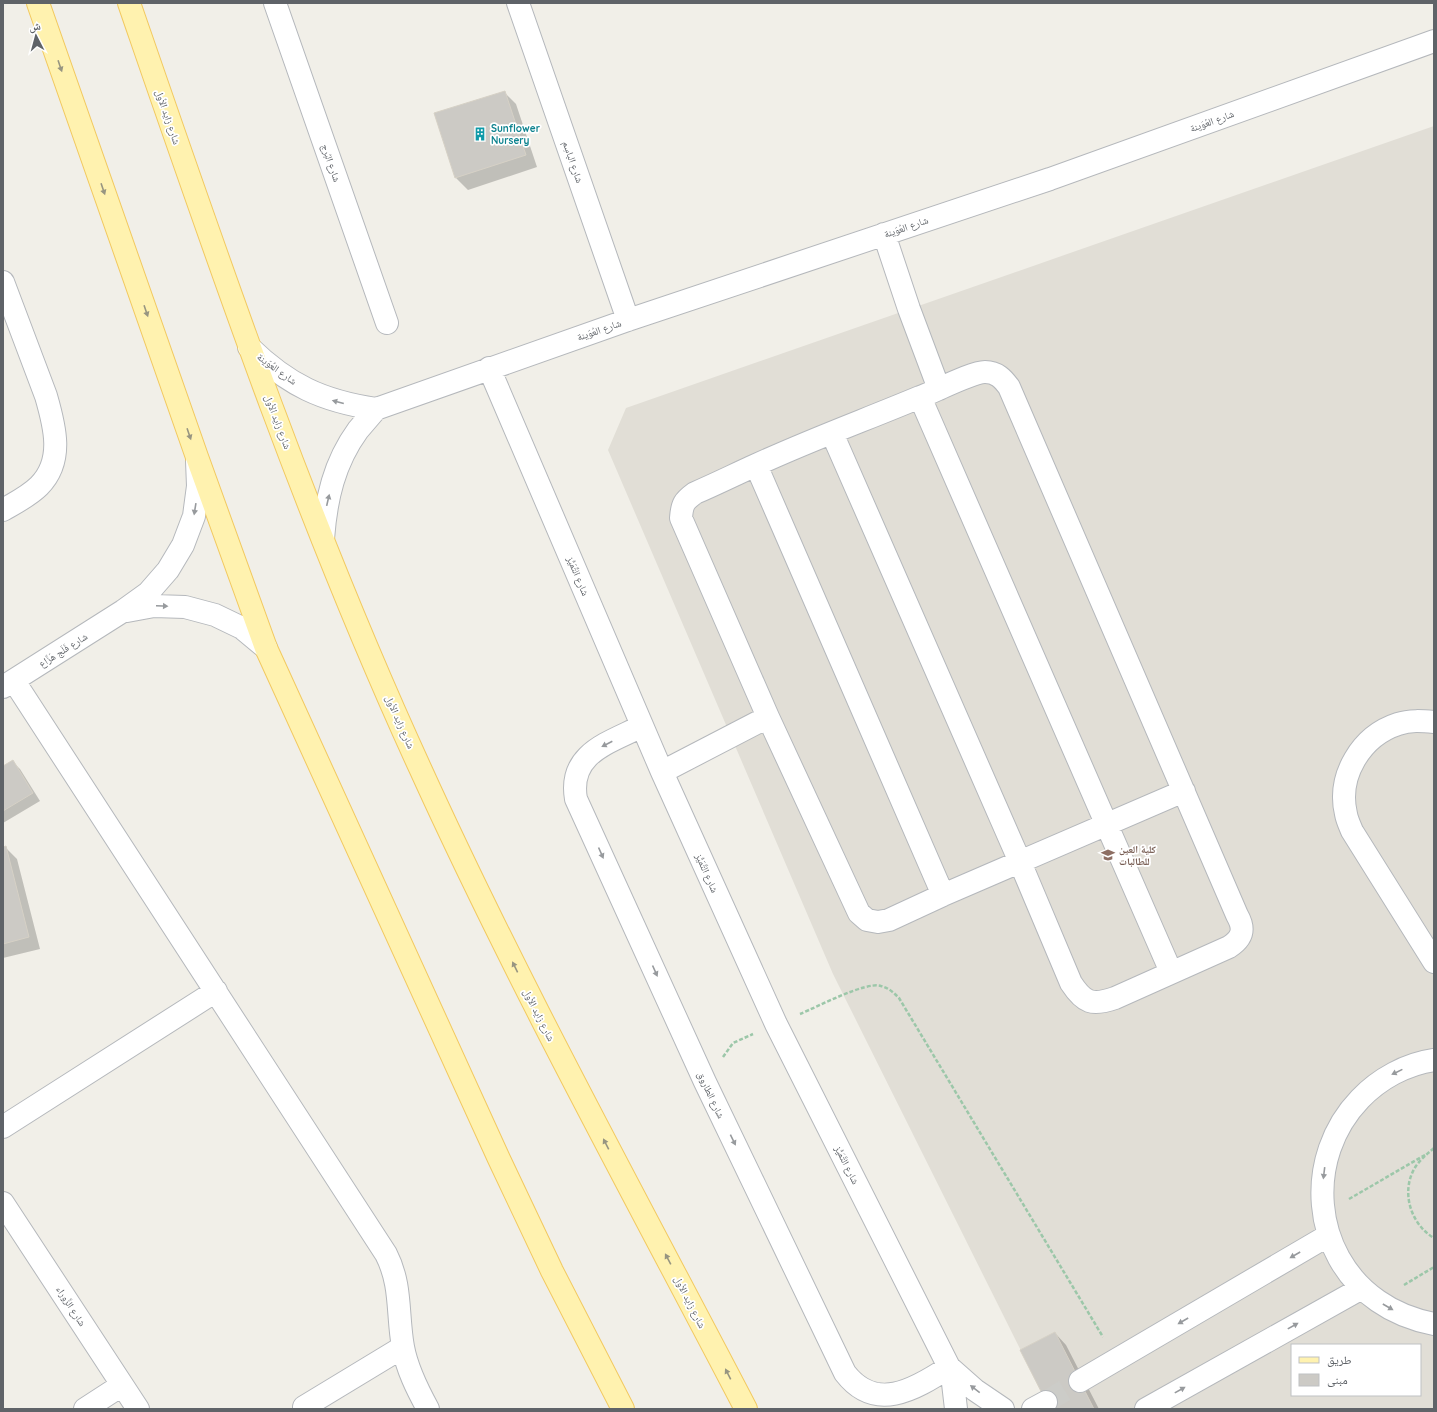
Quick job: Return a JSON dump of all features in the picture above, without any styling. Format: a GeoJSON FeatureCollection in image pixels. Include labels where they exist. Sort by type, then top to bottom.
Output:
{"type":"FeatureCollection","features":[{"type":"Feature","properties":{"kind":"main road"},"geometry":{"type":"LineString","coordinates":[[38,3],[197,457],[266,648],[552,1272],[623,1409]]}},
{"type":"Feature","properties":{"kind":"main road","name":"شارع زايد الأول"},"geometry":{"type":"LineString","coordinates":[[129,3],[249,347],[323,539],[369,653],[418,766],[522,981],[746,1409]]}},
{"type":"Feature","properties":{"kind":"street","name":"شارع البُرج"},"geometry":{"type":"LineString","coordinates":[[275,3],[387,323]]}},
{"type":"Feature","properties":{"kind":"street","name":"شارع الباسِم"},"geometry":{"type":"LineString","coordinates":[[518,3],[628,320]]}},
{"type":"Feature","properties":{"kind":"street","name":"شارع العُوَينة"},"geometry":{"type":"LineString","coordinates":[[249,347],[271,368],[307,390],[352,406],[376,409],[628,320],[1050,179],[1434,41]]}},
{"type":"Feature","properties":{"kind":"street"},"geometry":{"type":"LineString","coordinates":[[884,234],[909,309],[929,393],[1107,824],[1171,972]]}},
{"type":"Feature","properties":{"kind":"street"},"geometry":{"type":"LineString","coordinates":[[3,282],[46,396],[52,416],[56,455],[50,472],[39,486],[3,510]]}},
{"type":"Feature","properties":{"kind":"street","name":"شارع التَّمَيُّز"},"geometry":{"type":"LineString","coordinates":[[489,368],[662,772],[776,1024],[949,1367],[953,1383],[956,1409]]}},
{"type":"Feature","properties":{"kind":"street"},"geometry":{"type":"LineString","coordinates":[[832,433],[1020,862],[1071,983],[1078,994],[1089,1001],[1102,1002],[1114,998],[1229,947],[1237,942],[1242,933],[1242,924],[1009,387],[1003,379],[994,373],[984,372],[973,374],[756,464],[695,494],[687,499],[682,508],[681,518],[768,717],[859,913],[867,920],[878,922],[889,920],[943,895],[1020,862],[1184,791]]}},
{"type":"Feature","properties":{"kind":"street"},"geometry":{"type":"LineString","coordinates":[[323,539],[330,489],[343,456],[358,431],[376,409]]}},
{"type":"Feature","properties":{"kind":"street","name":"شارع فَلَج هَزَّاع"},"geometry":{"type":"LineString","coordinates":[[6,685],[123,611],[148,593],[168,570],[184,545],[194,516],[198,486],[197,457]]}},
{"type":"Feature","properties":{"kind":"street"},"geometry":{"type":"LineString","coordinates":[[756,464],[943,895]]}},
{"type":"Feature","properties":{"kind":"street","name":"شارع فَلَج هَزَّاع"},"geometry":{"type":"LineString","coordinates":[[123,611],[154,606],[185,607],[215,615],[242,628],[266,648]]}},
{"type":"Feature","properties":{"kind":"street"},"geometry":{"type":"LineString","coordinates":[[6,685],[216,991],[386,1254],[395,1275],[403,1347],[408,1368],[418,1392],[428,1409]]}},
{"type":"Feature","properties":{"kind":"street"},"geometry":{"type":"LineString","coordinates":[[662,772],[768,717]]}},
{"type":"Feature","properties":{"kind":"street"},"geometry":{"type":"LineString","coordinates":[[1434,722],[1416,721],[1398,724],[1381,732],[1366,744],[1354,759],[1347,776],[1344,795],[1346,814],[1352,831],[1434,962]]}},
{"type":"Feature","properties":{"kind":"street","name":"شارع الطاروق"},"geometry":{"type":"LineString","coordinates":[[642,726],[592,752],[584,759],[578,768],[574,788],[576,799],[705,1082],[845,1373],[856,1389],[872,1400],[882,1402],[892,1401],[902,1398],[949,1367]]}},
{"type":"Feature","properties":{"kind":"street"},"geometry":{"type":"LineString","coordinates":[[3,1127],[216,991]]}},
{"type":"Feature","properties":{"kind":"street"},"geometry":{"type":"LineString","coordinates":[[1434,1060],[1407,1067],[1386,1077],[1368,1091],[1352,1107],[1339,1126],[1328,1154],[1324,1168],[1322,1191],[1323,1214],[1329,1235],[1337,1254],[1348,1272],[1370,1295],[1396,1312],[1416,1320],[1434,1324]]}},
{"type":"Feature","properties":{"kind":"street","name":"شارع الزَّوراء"},"geometry":{"type":"LineString","coordinates":[[3,1203],[138,1409]]}},
{"type":"Feature","properties":{"kind":"street"},"geometry":{"type":"LineString","coordinates":[[1080,1381],[1329,1235]]}},
{"type":"Feature","properties":{"kind":"street"},"geometry":{"type":"LineString","coordinates":[[1146,1409],[1370,1295]]}},
{"type":"Feature","properties":{"kind":"street"},"geometry":{"type":"LineString","coordinates":[[304,1407],[403,1347]]}},
{"type":"Feature","properties":{"kind":"street","name":"شارع التَّمَيُّز"},"geometry":{"type":"LineString","coordinates":[[949,1367],[975,1390],[1003,1409]]}},
{"type":"Feature","properties":{"kind":"street"},"geometry":{"type":"LineString","coordinates":[[85,1409],[122,1385]]}},
{"type":"Feature","properties":{"kind":"path"},"geometry":{"type":"LineString","coordinates":[[705,1082],[733,1043],[858,988],[869,985],[881,985],[891,990],[899,998],[1117,1360]]}},
{"type":"Feature","properties":{"kind":"path"},"geometry":{"type":"LineString","coordinates":[[1323,1214],[1425,1155],[1434,1148]]}},
{"type":"Feature","properties":{"kind":"path"},"geometry":{"type":"LineString","coordinates":[[1425,1155],[1415,1167],[1410,1181],[1408,1196],[1411,1211],[1418,1224],[1434,1238]]}},
{"type":"Feature","properties":{"kind":"path"},"geometry":{"type":"LineString","coordinates":[[1370,1295],[1434,1267]]}},
{"type":"Feature","properties":{"kind":"shaded area","name":"كلية العين للطالبات"},"geometry":{"type":"Polygon","coordinates":[[[1434,126],[1434,1409],[1050,1409],[833,974],[608,450],[626,408],[1434,126]]]}},
{"type":"Feature","properties":{"kind":"building","name":"Sunflower Nursery"},"geometry":{"type":"Polygon","coordinates":[[[505,91],[526,155],[455,178],[434,113],[505,91]]]}},
{"type":"Feature","properties":{"kind":"building"},"geometry":{"type":"Polygon","coordinates":[[[13,760],[33,793],[3,811],[3,766],[13,760]]]}},
{"type":"Feature","properties":{"kind":"building"},"geometry":{"type":"Polygon","coordinates":[[[6,846],[29,937],[3,944],[3,847],[6,846]]]}},
{"type":"Feature","properties":{"kind":"building"},"geometry":{"type":"Polygon","coordinates":[[[1055,1332],[1094,1409],[1050,1409],[1020,1350],[1055,1332]]]}},
{"type":"Feature","properties":{"kind":"tunnel"},"geometry":{"type":"LineString","coordinates":[[1046,1402],[1080,1381]]}},
{"type":"Feature","properties":{"kind":"place","name":"Sunflower Nursery"},"geometry":{"type":"Point","coordinates":[480,134]}},
{"type":"Feature","properties":{"kind":"place","name":"كلية العين للطالبات"},"geometry":{"type":"Point","coordinates":[1108,855]}}]}
